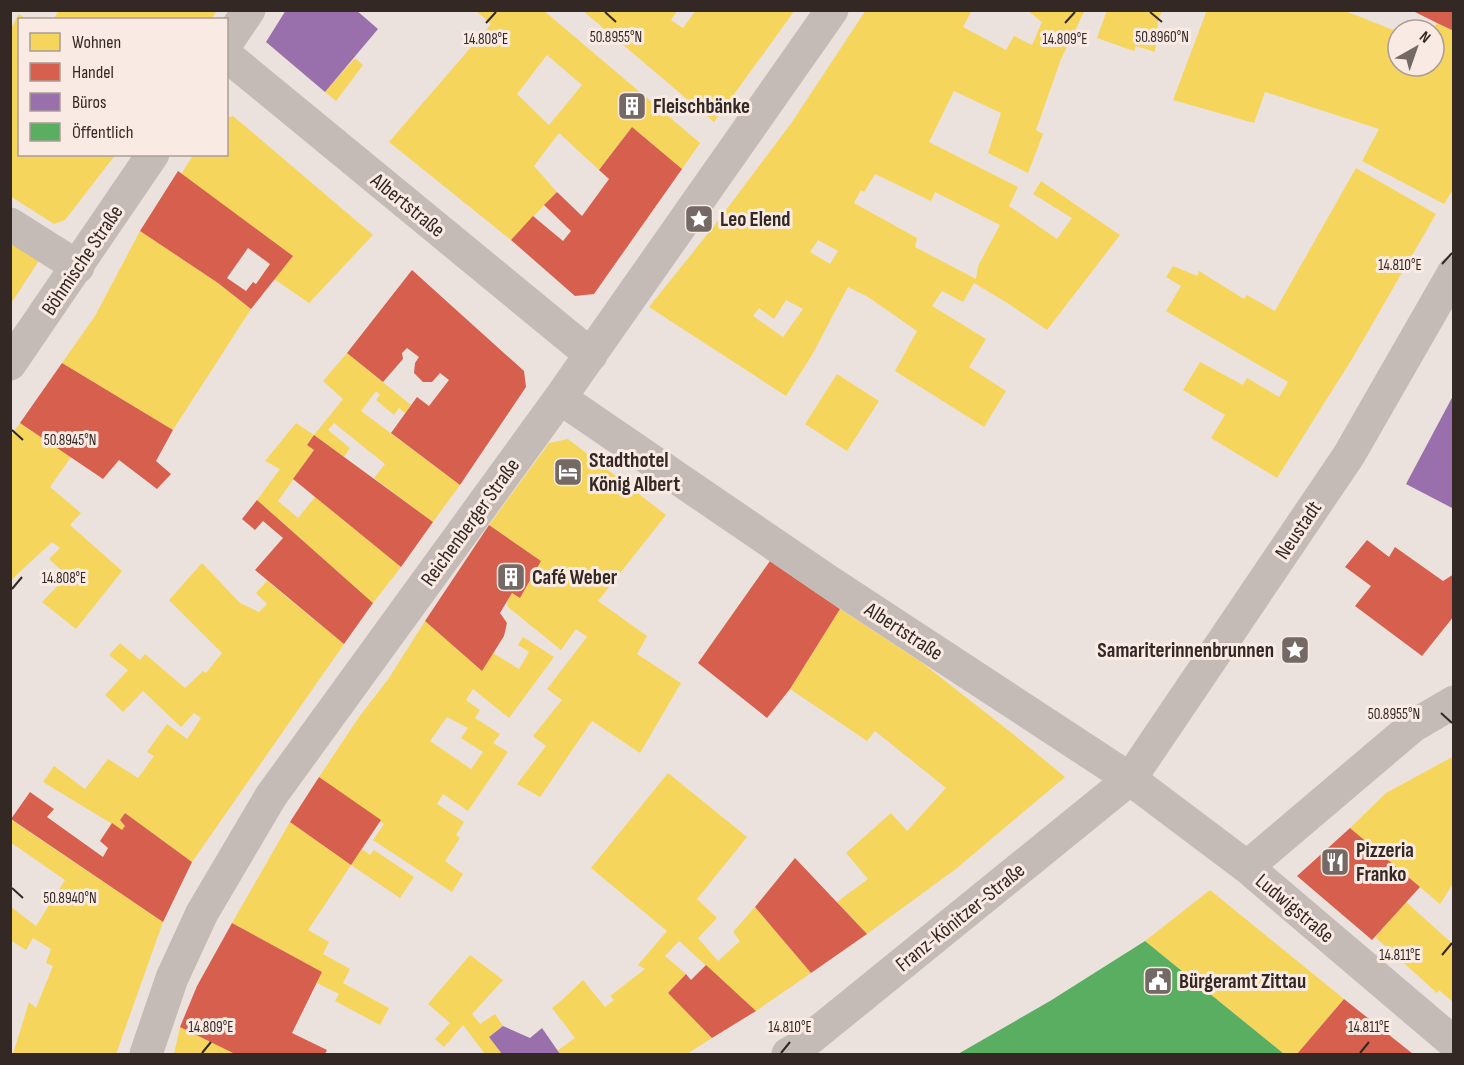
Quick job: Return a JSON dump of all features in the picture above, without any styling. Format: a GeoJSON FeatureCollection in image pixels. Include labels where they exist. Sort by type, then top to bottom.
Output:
{"type":"FeatureCollection","features":[{"type":"Feature","properties":{"kind":"street"},"geometry":{"type":"LineString","coordinates":[[228,41],[249,10]]}},
{"type":"Feature","properties":{"kind":"street","name":"Reichenberger Straße"},"geometry":{"type":"LineString","coordinates":[[146,1054],[172,978],[202,913],[270,796],[591,355],[832,10]]}},
{"type":"Feature","properties":{"kind":"street","name":"Albertstraße"},"geometry":{"type":"LineString","coordinates":[[228,56],[591,355]]}},
{"type":"Feature","properties":{"kind":"street","name":"Böhmische Straße"},"geometry":{"type":"LineString","coordinates":[[10,364],[152,156]]}},
{"type":"Feature","properties":{"kind":"street"},"geometry":{"type":"LineString","coordinates":[[10,224],[78,267]]}},
{"type":"Feature","properties":{"kind":"street","name":"Neustadt"},"geometry":{"type":"LineString","coordinates":[[1130,779],[1348,455],[1454,272]]}},
{"type":"Feature","properties":{"kind":"street","name":"Albertstraße"},"geometry":{"type":"LineString","coordinates":[[560,398],[828,581],[1130,779],[1247,867]]}},
{"type":"Feature","properties":{"kind":"street"},"geometry":{"type":"LineString","coordinates":[[1247,867],[1413,726],[1454,702]]}},
{"type":"Feature","properties":{"kind":"street","name":"Franz-Könitzer-Straße"},"geometry":{"type":"LineString","coordinates":[[788,1054],[1130,779]]}},
{"type":"Feature","properties":{"kind":"street","name":"Ludwigstraße"},"geometry":{"type":"LineString","coordinates":[[1247,867],[1454,1043]]}},
{"type":"Feature","properties":{"kind":"building: Wohnen"},"geometry":{"type":"Polygon","coordinates":[[[59,10],[217,10],[212,18],[54,18],[59,10]]]}},
{"type":"Feature","properties":{"kind":"building: Wohnen"},"geometry":{"type":"Polygon","coordinates":[[[475,10],[543,10],[700,143],[682,169],[632,127],[599,170],[559,133],[534,166],[557,192],[511,240],[389,142],[491,24],[475,10]],[[547,55],[517,94],[549,125],[582,85],[547,55]]]}},
{"type":"Feature","properties":{"kind":"building: Wohnen"},"geometry":{"type":"Polygon","coordinates":[[[582,10],[678,10],[671,20],[683,28],[696,10],[795,10],[714,122],[582,10]]]}},
{"type":"Feature","properties":{"kind":"building: Wohnen"},"geometry":{"type":"Polygon","coordinates":[[[866,10],[972,10],[963,27],[1006,50],[1014,36],[1032,45],[1042,22],[1027,10],[1085,10],[1061,59],[1036,130],[1043,134],[1028,173],[988,153],[1001,113],[954,91],[929,142],[1018,187],[1009,206],[1057,239],[1072,218],[1033,194],[1041,181],[1120,235],[1047,330],[974,283],[963,302],[942,291],[932,306],[986,339],[969,367],[1006,391],[984,427],[895,371],[917,331],[868,297],[848,287],[812,355],[786,396],[649,307],[714,226],[792,122],[866,10]],[[875,174],[864,192],[861,190],[854,203],[917,238],[915,247],[976,279],[978,266],[1000,225],[935,192],[931,201],[875,174]],[[818,240],[810,252],[830,264],[838,251],[818,240]],[[786,300],[774,319],[759,308],[753,316],[783,337],[803,309],[786,300]]]}},
{"type":"Feature","properties":{"kind":"building: Wohnen"},"geometry":{"type":"Polygon","coordinates":[[[1107,10],[1162,10],[1158,21],[1155,52],[1136,46],[1134,51],[1097,38],[1107,10]]]}},
{"type":"Feature","properties":{"kind":"building: Wohnen"},"geometry":{"type":"Polygon","coordinates":[[[1207,10],[1343,10],[1386,27],[1386,78],[1446,78],[1446,27],[1454,31],[1454,188],[1444,204],[1362,161],[1379,129],[1265,92],[1254,123],[1173,100],[1207,10]]]}},
{"type":"Feature","properties":{"kind":"building: Wohnen"},"geometry":{"type":"Polygon","coordinates":[[[19,14],[25,18],[18,18],[18,156],[114,156],[65,220],[54,224],[10,196],[10,30],[19,14]]]}},
{"type":"Feature","properties":{"kind":"building: Wohnen"},"geometry":{"type":"Polygon","coordinates":[[[355,58],[363,65],[336,101],[325,92],[355,58]]]}},
{"type":"Feature","properties":{"kind":"building: Wohnen"},"geometry":{"type":"Polygon","coordinates":[[[233,116],[373,235],[309,303],[274,279],[293,256],[181,174],[193,156],[228,156],[228,117],[233,116]]]}},
{"type":"Feature","properties":{"kind":"building: Wohnen"},"geometry":{"type":"Polygon","coordinates":[[[1356,168],[1436,214],[1352,359],[1277,478],[1211,438],[1225,415],[1183,390],[1200,362],[1243,385],[1247,378],[1279,397],[1288,382],[1166,311],[1181,286],[1166,277],[1173,266],[1197,276],[1199,271],[1244,299],[1247,295],[1275,311],[1356,168]]]}},
{"type":"Feature","properties":{"kind":"building: Wohnen"},"geometry":{"type":"Polygon","coordinates":[[[140,231],[218,283],[251,309],[173,430],[62,363],[95,316],[140,231]]]}},
{"type":"Feature","properties":{"kind":"building: Wohnen"},"geometry":{"type":"Polygon","coordinates":[[[10,241],[40,259],[10,305],[10,241]]]}},
{"type":"Feature","properties":{"kind":"building: Wohnen"},"geometry":{"type":"Polygon","coordinates":[[[347,353],[411,405],[405,413],[399,408],[394,415],[376,400],[380,395],[376,391],[361,411],[460,485],[433,522],[374,478],[385,464],[334,423],[328,430],[350,448],[344,457],[314,435],[343,399],[323,381],[347,353]]]}},
{"type":"Feature","properties":{"kind":"building: Wohnen"},"geometry":{"type":"Polygon","coordinates":[[[837,374],[879,401],[847,451],[805,424],[837,374]]]}},
{"type":"Feature","properties":{"kind":"building: Wohnen"},"geometry":{"type":"Polygon","coordinates":[[[20,423],[71,457],[50,487],[81,513],[70,525],[122,571],[76,629],[42,602],[67,576],[49,559],[60,548],[52,542],[10,581],[10,437],[20,423]]]}},
{"type":"Feature","properties":{"kind":"building: Wohnen"},"geometry":{"type":"Polygon","coordinates":[[[296,423],[314,435],[307,445],[314,450],[278,501],[298,518],[315,497],[401,567],[373,603],[257,500],[280,469],[265,461],[296,423]]]}},
{"type":"Feature","properties":{"kind":"building: Wohnen"},"geometry":{"type":"Polygon","coordinates":[[[568,439],[666,515],[598,601],[647,636],[637,654],[681,683],[640,753],[592,721],[540,797],[517,784],[546,746],[533,736],[562,700],[547,689],[587,637],[576,629],[561,650],[508,607],[507,602],[512,593],[520,598],[541,561],[489,525],[549,443],[568,439]]]}},
{"type":"Feature","properties":{"kind":"building: Wohnen"},"geometry":{"type":"Polygon","coordinates":[[[202,563],[240,603],[259,612],[267,604],[256,593],[267,581],[344,644],[192,862],[125,813],[120,820],[125,826],[122,830],[43,782],[54,766],[85,789],[108,759],[138,778],[154,756],[147,752],[167,724],[187,739],[201,718],[194,713],[181,727],[143,691],[123,712],[105,695],[128,670],[109,655],[120,643],[140,660],[145,654],[185,688],[203,671],[206,673],[222,653],[169,600],[202,563]]]}},
{"type":"Feature","properties":{"kind":"building: Wohnen"},"geometry":{"type":"Polygon","coordinates":[[[840,609],[921,662],[1065,777],[957,868],[867,934],[837,902],[868,879],[846,853],[891,813],[907,831],[946,788],[875,731],[867,741],[790,689],[840,609]]]}},
{"type":"Feature","properties":{"kind":"building: Wohnen"},"geometry":{"type":"Polygon","coordinates":[[[425,621],[482,671],[493,653],[519,669],[529,652],[518,645],[523,637],[554,657],[509,718],[473,689],[466,700],[480,710],[475,718],[500,734],[493,743],[508,752],[468,811],[443,794],[437,804],[464,822],[456,835],[460,838],[445,861],[463,874],[452,892],[373,840],[384,824],[319,777],[359,717],[389,678],[425,621]],[[447,717],[430,741],[471,769],[483,752],[461,738],[468,728],[447,717]]]}},
{"type":"Feature","properties":{"kind":"building: Wohnen"},"geometry":{"type":"Polygon","coordinates":[[[1454,756],[1454,882],[1440,904],[1350,828],[1386,793],[1454,756]]]}},
{"type":"Feature","properties":{"kind":"building: Wohnen"},"geometry":{"type":"Polygon","coordinates":[[[668,773],[747,837],[697,899],[717,918],[698,938],[718,961],[740,941],[733,932],[755,907],[811,973],[756,1011],[679,941],[665,956],[686,974],[668,993],[712,1038],[687,1054],[560,1054],[557,1051],[575,1038],[552,1008],[583,980],[605,1007],[614,1000],[610,996],[645,969],[638,965],[667,931],[591,868],[668,773]]]}},
{"type":"Feature","properties":{"kind":"building: Wohnen"},"geometry":{"type":"Polygon","coordinates":[[[10,819],[163,922],[116,1054],[13,1054],[29,1002],[36,1008],[53,966],[46,963],[51,949],[33,938],[26,950],[10,940],[10,906],[36,926],[65,880],[10,842],[10,819]]]}},
{"type":"Feature","properties":{"kind":"building: Wohnen"},"geometry":{"type":"Polygon","coordinates":[[[290,822],[351,865],[308,930],[329,942],[323,954],[350,969],[343,983],[389,1008],[380,1025],[335,1001],[339,994],[317,983],[322,972],[232,923],[290,822]]]}},
{"type":"Feature","properties":{"kind":"building: Wohnen"},"geometry":{"type":"Polygon","coordinates":[[[362,849],[370,855],[374,850],[414,877],[400,898],[351,865],[362,849]]]}},
{"type":"Feature","properties":{"kind":"building: Wohnen"},"geometry":{"type":"Polygon","coordinates":[[[1210,890],[1344,999],[1297,1054],[1284,1054],[1145,941],[1210,890]]]}},
{"type":"Feature","properties":{"kind":"building: Wohnen"},"geometry":{"type":"Polygon","coordinates":[[[1406,902],[1454,945],[1454,1003],[1439,990],[1437,993],[1375,937],[1406,902]]]}},
{"type":"Feature","properties":{"kind":"building: Wohnen"},"geometry":{"type":"Polygon","coordinates":[[[470,955],[503,980],[472,1014],[480,1024],[495,1014],[503,1026],[489,1037],[502,1054],[485,1054],[463,1025],[444,1047],[435,1039],[450,1023],[428,1004],[470,955]]]}},
{"type":"Feature","properties":{"kind":"building: Wohnen"},"geometry":{"type":"Polygon","coordinates":[[[180,1027],[235,1054],[174,1054],[180,1027]]]}},
{"type":"Feature","properties":{"kind":"building: Handel"},"geometry":{"type":"Polygon","coordinates":[[[1411,10],[1454,10],[1454,31],[1446,27],[1446,18],[1427,18],[1411,10]]]}},
{"type":"Feature","properties":{"kind":"building: Handel"},"geometry":{"type":"Polygon","coordinates":[[[632,127],[682,169],[594,294],[575,296],[511,240],[533,216],[563,241],[571,231],[544,205],[557,192],[582,216],[609,179],[599,170],[632,127]]]}},
{"type":"Feature","properties":{"kind":"building: Handel"},"geometry":{"type":"Polygon","coordinates":[[[178,171],[293,256],[251,309],[218,283],[140,231],[178,171]],[[248,248],[227,278],[246,291],[253,282],[256,284],[270,264],[248,248]]]}},
{"type":"Feature","properties":{"kind":"building: Handel"},"geometry":{"type":"Polygon","coordinates":[[[412,270],[524,371],[526,387],[460,485],[391,433],[417,397],[429,406],[449,380],[440,373],[432,382],[423,382],[414,373],[415,363],[419,357],[407,348],[402,353],[403,359],[383,382],[347,353],[412,270]]]}},
{"type":"Feature","properties":{"kind":"building: Handel"},"geometry":{"type":"Polygon","coordinates":[[[62,363],[173,430],[156,461],[171,474],[157,489],[119,460],[103,479],[20,423],[62,363]]]}},
{"type":"Feature","properties":{"kind":"building: Handel"},"geometry":{"type":"Polygon","coordinates":[[[314,435],[433,522],[401,567],[293,479],[314,450],[307,445],[314,435]]]}},
{"type":"Feature","properties":{"kind":"building: Handel"},"geometry":{"type":"Polygon","coordinates":[[[257,500],[373,603],[344,644],[255,570],[283,538],[263,521],[255,530],[242,519],[257,500]]]}},
{"type":"Feature","properties":{"kind":"building: Handel"},"geometry":{"type":"Polygon","coordinates":[[[489,525],[541,561],[520,598],[512,593],[500,613],[507,623],[504,636],[482,671],[425,621],[489,525]]]}},
{"type":"Feature","properties":{"kind":"building: Handel"},"geometry":{"type":"Polygon","coordinates":[[[1367,540],[1389,557],[1395,547],[1443,581],[1454,574],[1454,616],[1422,656],[1355,606],[1371,586],[1345,567],[1367,540]]]}},
{"type":"Feature","properties":{"kind":"building: Handel"},"geometry":{"type":"Polygon","coordinates":[[[770,561],[840,609],[790,689],[767,718],[698,663],[770,561]]]}},
{"type":"Feature","properties":{"kind":"building: Handel"},"geometry":{"type":"Polygon","coordinates":[[[319,777],[381,820],[351,865],[290,822],[319,777]]]}},
{"type":"Feature","properties":{"kind":"building: Handel"},"geometry":{"type":"Polygon","coordinates":[[[30,792],[54,809],[47,817],[103,857],[108,848],[100,841],[112,823],[122,830],[125,826],[120,820],[125,813],[192,862],[163,922],[11,819],[30,792]]]}},
{"type":"Feature","properties":{"kind":"building: Handel"},"geometry":{"type":"Polygon","coordinates":[[[1350,828],[1420,887],[1372,940],[1297,876],[1350,828]]]}},
{"type":"Feature","properties":{"kind":"building: Handel"},"geometry":{"type":"Polygon","coordinates":[[[795,858],[867,934],[811,973],[755,907],[795,858]]]}},
{"type":"Feature","properties":{"kind":"building: Handel"},"geometry":{"type":"Polygon","coordinates":[[[232,923],[322,972],[292,1033],[327,1050],[325,1054],[235,1054],[180,1027],[197,986],[232,923]]]}},
{"type":"Feature","properties":{"kind":"building: Handel"},"geometry":{"type":"Polygon","coordinates":[[[706,965],[756,1011],[712,1038],[668,993],[686,974],[691,980],[706,965]]]}},
{"type":"Feature","properties":{"kind":"building: Handel"},"geometry":{"type":"Polygon","coordinates":[[[1344,999],[1413,1054],[1297,1054],[1344,999]]]}},
{"type":"Feature","properties":{"kind":"building: Büros"},"geometry":{"type":"Polygon","coordinates":[[[286,10],[356,10],[378,29],[325,92],[266,42],[286,10]]]}},
{"type":"Feature","properties":{"kind":"building: Büros"},"geometry":{"type":"Polygon","coordinates":[[[1454,394],[1454,509],[1406,484],[1454,394]]]}},
{"type":"Feature","properties":{"kind":"building: Büros"},"geometry":{"type":"Polygon","coordinates":[[[503,1026],[530,1038],[542,1028],[560,1054],[502,1054],[489,1037],[503,1026]]]}},
{"type":"Feature","properties":{"kind":"building: Öffentlich"},"geometry":{"type":"Polygon","coordinates":[[[1145,941],[1284,1054],[958,1054],[1050,1001],[1145,941]]]}},
{"type":"Feature","properties":{"kind":"place","name":"Fleischbänke"},"geometry":{"type":"Point","coordinates":[632,106]}},
{"type":"Feature","properties":{"kind":"place","name":"Leo Elend"},"geometry":{"type":"Point","coordinates":[699,219]}},
{"type":"Feature","properties":{"kind":"place","name":"Stadthotel König Albert"},"geometry":{"type":"Point","coordinates":[568,472]}},
{"type":"Feature","properties":{"kind":"place","name":"Café Weber"},"geometry":{"type":"Point","coordinates":[511,577]}},
{"type":"Feature","properties":{"kind":"place","name":"Samariterinnenbrunnen"},"geometry":{"type":"Point","coordinates":[1295,650]}},
{"type":"Feature","properties":{"kind":"place","name":"Pizzeria Franko"},"geometry":{"type":"Point","coordinates":[1335,862]}},
{"type":"Feature","properties":{"kind":"place","name":"Bürgeramt Zittau"},"geometry":{"type":"Point","coordinates":[1158,981]}}]}
